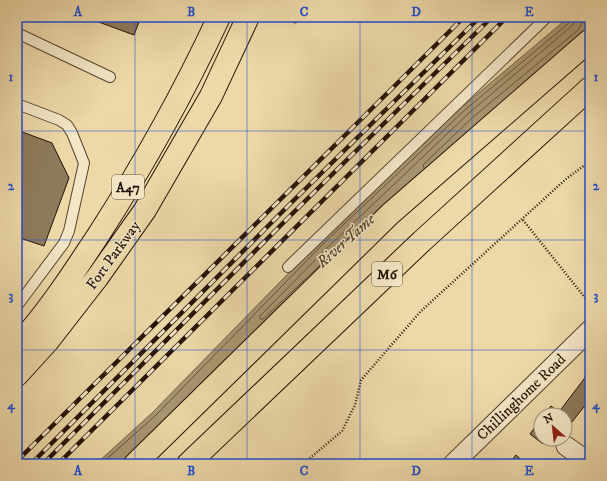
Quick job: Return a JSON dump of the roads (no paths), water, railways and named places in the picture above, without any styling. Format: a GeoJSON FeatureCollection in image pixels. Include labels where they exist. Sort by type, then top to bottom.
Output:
{"type":"FeatureCollection","features":[{"type":"Feature","properties":{"kind":"main road","name":"Fort Parkway"},"geometry":{"type":"LineString","coordinates":[[17,346],[33,328],[78,266],[120,200],[192,75],[219,17]]}},
{"type":"Feature","properties":{"kind":"main road","name":"Fort Parkway"},"geometry":{"type":"LineString","coordinates":[[17,375],[48,341],[98,278],[145,210],[212,96],[248,17]]}},
{"type":"Feature","properties":{"kind":"main road","name":"M6"},"geometry":{"type":"LineString","coordinates":[[135,464],[390,214],[590,40]]}},
{"type":"Feature","properties":{"kind":"main road","name":"M6"},"geometry":{"type":"LineString","coordinates":[[188,464],[422,241],[590,88]]}},
{"type":"Feature","properties":{"kind":"street","name":"Chillinghome Road"},"geometry":{"type":"LineString","coordinates":[[453,464],[587,338]]}},
{"type":"Feature","properties":{"kind":"street"},"geometry":{"type":"LineString","coordinates":[[567,447],[589,462],[590,460]]}},
{"type":"Feature","properties":{"kind":"lane"},"geometry":{"type":"LineString","coordinates":[[288,267],[547,17]]}},
{"type":"Feature","properties":{"kind":"lane"},"geometry":{"type":"LineString","coordinates":[[17,33],[110,77]]}},
{"type":"Feature","properties":{"kind":"lane"},"geometry":{"type":"LineString","coordinates":[[17,104],[59,120],[67,125],[72,133],[84,163],[69,231],[64,244],[17,306]]}},
{"type":"Feature","properties":{"kind":"water","name":"River Tame"},"geometry":{"type":"Polygon","coordinates":[[[569,17],[590,17],[590,49],[126,464],[96,464],[152,413],[321,240],[463,106],[569,17]]]}},
{"type":"Feature","properties":{"kind":"waterway"},"geometry":{"type":"LineString","coordinates":[[295,21],[300,17]]}},
{"type":"Feature","properties":{"kind":"railway"},"geometry":{"type":"LineString","coordinates":[[17,461],[464,17]]}},
{"type":"Feature","properties":{"kind":"railway"},"geometry":{"type":"LineString","coordinates":[[31,464],[291,203],[480,17]]}},
{"type":"Feature","properties":{"kind":"railway"},"geometry":{"type":"LineString","coordinates":[[43,464],[291,215],[492,17]]}},
{"type":"Feature","properties":{"kind":"railway"},"geometry":{"type":"LineString","coordinates":[[58,464],[507,17]]}}]}
